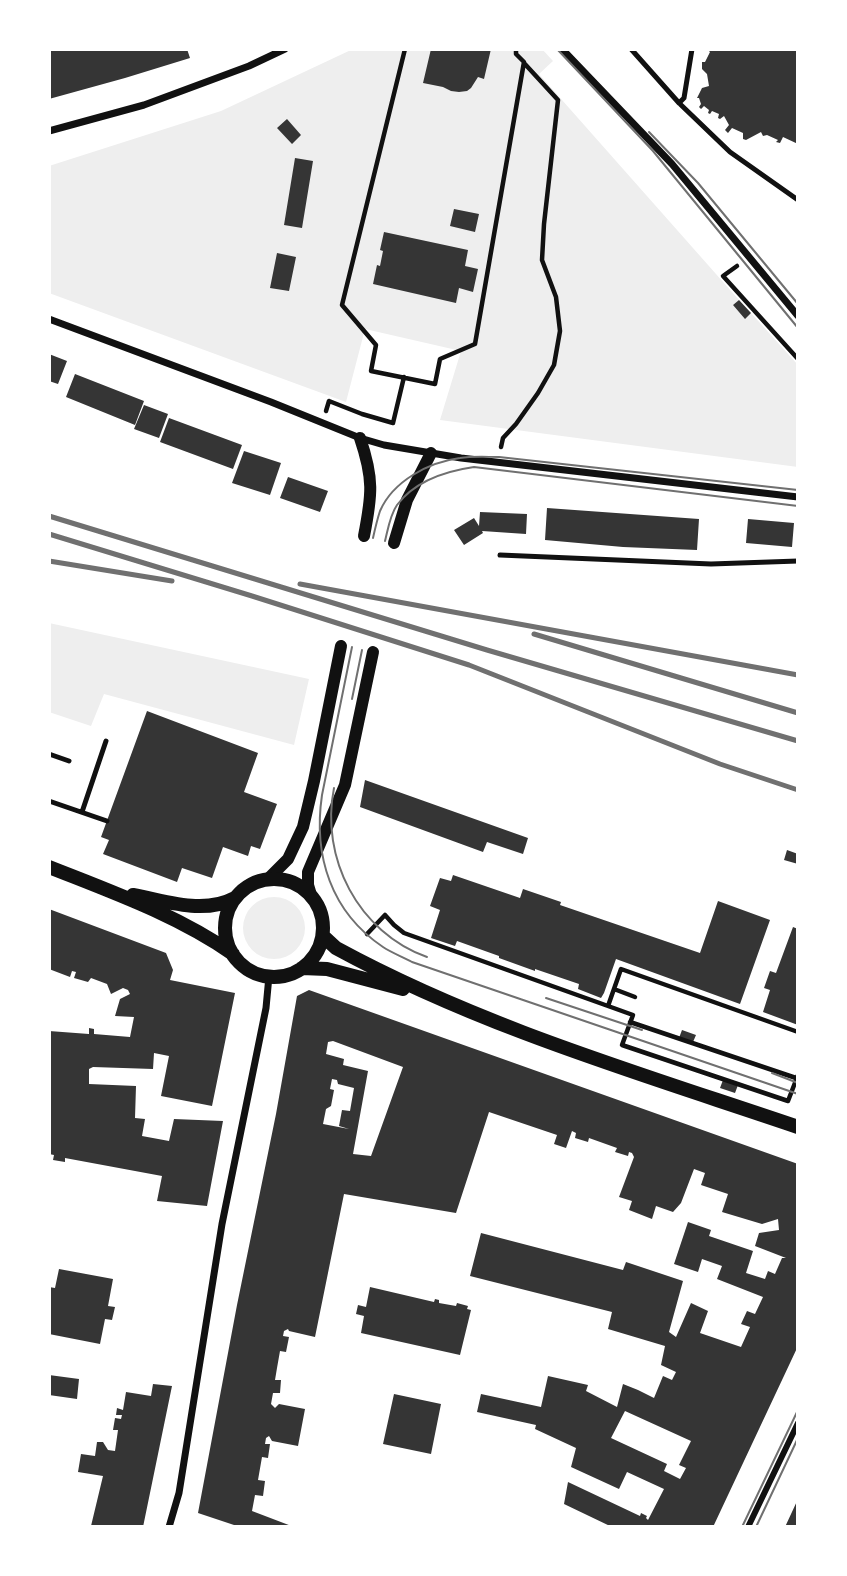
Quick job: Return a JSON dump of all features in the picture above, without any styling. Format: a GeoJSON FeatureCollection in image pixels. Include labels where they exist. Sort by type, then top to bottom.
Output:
{"type":"FeatureCollection","features":[{"type":"Feature","properties":{"kind":"main road"},"geometry":{"type":"LineString","coordinates":[[49,867],[111,891],[203,934],[233,954]]}},
{"type":"Feature","properties":{"kind":"main road"},"geometry":{"type":"LineString","coordinates":[[111,891],[193,907],[219,905],[235,898],[250,886],[268,879],[295,883],[311,895],[322,914],[323,936],[312,960],[292,974],[281,976],[252,971],[238,961],[229,945],[225,926],[235,898]]}},
{"type":"Feature","properties":{"kind":"main road"},"geometry":{"type":"LineString","coordinates":[[323,936],[340,951],[435,997],[547,1041],[798,1127]]}},
{"type":"Feature","properties":{"kind":"main road"},"geometry":{"type":"LineString","coordinates":[[302,968],[332,971],[435,997]]}},
{"type":"Feature","properties":{"kind":"street"},"geometry":{"type":"LineString","coordinates":[[49,131],[144,105],[249,66],[285,49]]}},
{"type":"Feature","properties":{"kind":"street"},"geometry":{"type":"LineString","coordinates":[[562,49],[672,164],[798,316]]}},
{"type":"Feature","properties":{"kind":"street"},"geometry":{"type":"LineString","coordinates":[[49,319],[384,445],[498,462],[798,497]]}},
{"type":"Feature","properties":{"kind":"street"},"geometry":{"type":"LineString","coordinates":[[360,438],[372,490],[363,536]]}},
{"type":"Feature","properties":{"kind":"street"},"geometry":{"type":"LineString","coordinates":[[394,543],[407,500],[430,453]]}},
{"type":"Feature","properties":{"kind":"street"},"geometry":{"type":"LineString","coordinates":[[268,879],[288,859],[303,827],[341,646]]}},
{"type":"Feature","properties":{"kind":"street"},"geometry":{"type":"LineString","coordinates":[[311,895],[308,872],[345,785],[373,652]]}},
{"type":"Feature","properties":{"kind":"street"},"geometry":{"type":"LineString","coordinates":[[169,1527],[179,1493],[222,1224],[266,1008],[269,976]]}},
{"type":"Feature","properties":{"kind":"street"},"geometry":{"type":"LineString","coordinates":[[748,1527],[798,1423]]}},
{"type":"Feature","properties":{"kind":"lane"},"geometry":{"type":"LineString","coordinates":[[631,49],[679,103],[730,152],[798,200]]}},
{"type":"Feature","properties":{"kind":"lane"},"geometry":{"type":"LineString","coordinates":[[679,103],[684,98],[692,49]]}},
{"type":"Feature","properties":{"kind":"lane"},"geometry":{"type":"LineString","coordinates":[[500,555],[711,564],[798,561]]}},
{"type":"Feature","properties":{"kind":"lane"},"geometry":{"type":"LineString","coordinates":[[82,812],[106,741]]}},
{"type":"Feature","properties":{"kind":"lane"},"geometry":{"type":"LineString","coordinates":[[49,754],[69,761]]}},
{"type":"Feature","properties":{"kind":"lane"},"geometry":{"type":"LineString","coordinates":[[49,800],[107,821]]}},
{"type":"Feature","properties":{"kind":"path"},"geometry":{"type":"LineString","coordinates":[[405,49],[342,304],[376,345],[372,371],[435,384],[440,359],[475,344],[524,62]]}},
{"type":"Feature","properties":{"kind":"path"},"geometry":{"type":"LineString","coordinates":[[498,462],[503,438],[538,393],[554,365],[560,331],[556,297],[542,260],[558,100],[516,54],[516,49]]}},
{"type":"Feature","properties":{"kind":"path"},"geometry":{"type":"LineString","coordinates":[[723,276],[798,359]]}},
{"type":"Feature","properties":{"kind":"path"},"geometry":{"type":"LineString","coordinates":[[322,421],[329,401],[393,423],[404,377]]}},
{"type":"Feature","properties":{"kind":"path"},"geometry":{"type":"LineString","coordinates":[[367,934],[386,915],[404,933],[633,1015],[630,1021],[622,1045],[788,1101],[797,1076],[630,1021]]}},
{"type":"Feature","properties":{"kind":"path"},"geometry":{"type":"LineString","coordinates":[[608,1006],[621,969],[798,1032]]}},
{"type":"Feature","properties":{"kind":"path"},"geometry":{"type":"LineString","coordinates":[[614,989],[635,997]]}},
{"type":"Feature","properties":{"kind":"shaded area"},"geometry":{"type":"Polygon","coordinates":[[[353,49],[542,49],[553,61],[539,74],[739,300],[733,305],[745,318],[751,313],[798,365],[798,467],[440,420],[461,351],[365,329],[346,402],[49,293],[49,166],[221,111],[353,49]]]}},
{"type":"Feature","properties":{"kind":"shaded area"},"geometry":{"type":"Polygon","coordinates":[[[49,623],[309,679],[294,745],[104,694],[91,726],[49,712],[49,623]]]}},
{"type":"Feature","properties":{"kind":"shaded area"},"geometry":{"type":"Polygon","coordinates":[[[268,897],[280,897],[296,906],[303,916],[303,940],[296,950],[280,959],[268,959],[257,954],[248,945],[243,934],[243,922],[248,911],[257,902],[268,897]]]}},
{"type":"Feature","properties":{"kind":"building"},"geometry":{"type":"Polygon","coordinates":[[[49,49],[187,49],[190,58],[49,99],[49,49]]]}},
{"type":"Feature","properties":{"kind":"building"},"geometry":{"type":"Polygon","coordinates":[[[431,49],[491,49],[484,79],[478,77],[471,88],[459,92],[423,83],[431,49]]]}},
{"type":"Feature","properties":{"kind":"building"},"geometry":{"type":"Polygon","coordinates":[[[707,49],[798,49],[798,144],[783,137],[780,143],[776,142],[778,140],[763,136],[761,132],[743,139],[743,133],[732,128],[728,133],[725,130],[729,125],[724,116],[720,119],[719,114],[712,111],[710,114],[704,106],[701,109],[699,107],[701,104],[697,98],[702,88],[709,86],[707,74],[702,69],[702,62],[705,62],[710,52],[707,49]]]}},
{"type":"Feature","properties":{"kind":"building"},"geometry":{"type":"Polygon","coordinates":[[[287,119],[301,135],[292,144],[277,128],[287,119]]]}},
{"type":"Feature","properties":{"kind":"building"},"geometry":{"type":"Polygon","coordinates":[[[295,158],[313,161],[302,228],[284,225],[295,158]]]}},
{"type":"Feature","properties":{"kind":"building"},"geometry":{"type":"Polygon","coordinates":[[[454,209],[479,214],[475,232],[450,226],[454,209]]]}},
{"type":"Feature","properties":{"kind":"building"},"geometry":{"type":"Polygon","coordinates":[[[384,232],[468,250],[465,266],[478,269],[473,292],[459,288],[456,303],[373,284],[377,265],[380,266],[384,232]]]}},
{"type":"Feature","properties":{"kind":"building"},"geometry":{"type":"Polygon","coordinates":[[[277,253],[296,257],[289,291],[270,288],[277,253]]]}},
{"type":"Feature","properties":{"kind":"building"},"geometry":{"type":"Polygon","coordinates":[[[739,300],[751,313],[745,319],[733,305],[739,300]]]}},
{"type":"Feature","properties":{"kind":"building"},"geometry":{"type":"Polygon","coordinates":[[[49,354],[67,361],[58,384],[49,381],[49,354]]]}},
{"type":"Feature","properties":{"kind":"building"},"geometry":{"type":"Polygon","coordinates":[[[75,374],[144,401],[135,425],[66,397],[75,374]]]}},
{"type":"Feature","properties":{"kind":"building"},"geometry":{"type":"Polygon","coordinates":[[[144,405],[168,414],[159,438],[134,429],[144,405]]]}},
{"type":"Feature","properties":{"kind":"building"},"geometry":{"type":"Polygon","coordinates":[[[169,418],[242,445],[233,469],[160,442],[169,418]]]}},
{"type":"Feature","properties":{"kind":"building"},"geometry":{"type":"Polygon","coordinates":[[[244,451],[281,463],[270,495],[232,483],[244,451]]]}},
{"type":"Feature","properties":{"kind":"building"},"geometry":{"type":"Polygon","coordinates":[[[288,477],[328,491],[320,512],[280,498],[288,477]]]}},
{"type":"Feature","properties":{"kind":"building"},"geometry":{"type":"Polygon","coordinates":[[[547,508],[699,519],[697,550],[545,540],[547,508]]]}},
{"type":"Feature","properties":{"kind":"building"},"geometry":{"type":"Polygon","coordinates":[[[480,512],[527,514],[526,534],[482,531],[483,533],[464,545],[454,530],[474,518],[479,526],[480,512]]]}},
{"type":"Feature","properties":{"kind":"building"},"geometry":{"type":"Polygon","coordinates":[[[748,519],[794,523],[792,547],[746,543],[748,519]]]}},
{"type":"Feature","properties":{"kind":"building"},"geometry":{"type":"Polygon","coordinates":[[[147,711],[258,753],[244,792],[277,804],[260,849],[251,846],[248,856],[223,847],[212,878],[182,868],[177,882],[103,854],[109,840],[101,837],[147,711]]]}},
{"type":"Feature","properties":{"kind":"building"},"geometry":{"type":"Polygon","coordinates":[[[365,780],[528,838],[523,854],[487,842],[483,852],[360,807],[365,780]]]}},
{"type":"Feature","properties":{"kind":"building"},"geometry":{"type":"Polygon","coordinates":[[[787,850],[798,854],[798,864],[784,860],[787,850]]]}},
{"type":"Feature","properties":{"kind":"building"},"geometry":{"type":"Polygon","coordinates":[[[453,875],[520,898],[523,889],[561,902],[560,905],[700,953],[718,901],[770,920],[740,1004],[616,959],[601,998],[578,989],[579,984],[535,971],[457,941],[455,946],[431,938],[440,910],[430,906],[440,878],[451,881],[453,875]]]}},
{"type":"Feature","properties":{"kind":"building"},"geometry":{"type":"Polygon","coordinates":[[[49,909],[166,953],[173,970],[170,980],[235,993],[212,1106],[161,1096],[169,1056],[154,1053],[153,1069],[89,1069],[89,1084],[136,1086],[135,1118],[145,1119],[142,1136],[169,1141],[174,1119],[223,1121],[207,1206],[157,1201],[162,1176],[65,1158],[65,1162],[53,1160],[54,1155],[49,1154],[49,1031],[89,1034],[89,1028],[94,1029],[94,1034],[130,1037],[134,1017],[115,1016],[120,999],[130,994],[128,990],[123,988],[111,994],[107,984],[91,978],[88,982],[74,978],[76,972],[72,971],[70,977],[49,969],[49,909]]]}},
{"type":"Feature","properties":{"kind":"building"},"geometry":{"type":"Polygon","coordinates":[[[793,927],[798,929],[798,1025],[763,1012],[770,990],[764,988],[770,971],[776,973],[793,927]]]}},
{"type":"Feature","properties":{"kind":"building"},"geometry":{"type":"Polygon","coordinates":[[[309,990],[798,1164],[798,1346],[713,1527],[612,1527],[564,1504],[568,1482],[640,1516],[641,1513],[647,1516],[648,1520],[664,1489],[627,1472],[619,1489],[571,1467],[576,1448],[535,1429],[536,1425],[477,1412],[481,1394],[541,1407],[548,1376],[588,1385],[586,1391],[617,1407],[623,1384],[654,1398],[663,1376],[672,1380],[676,1372],[661,1365],[665,1346],[608,1329],[612,1312],[470,1276],[481,1233],[623,1270],[626,1262],[683,1281],[669,1332],[676,1337],[691,1303],[708,1311],[700,1333],[741,1347],[750,1327],[741,1324],[747,1311],[755,1314],[763,1297],[717,1279],[722,1266],[702,1259],[698,1272],[674,1264],[688,1222],[711,1230],[709,1236],[753,1251],[746,1273],[765,1279],[768,1271],[775,1274],[782,1258],[786,1258],[755,1246],[759,1233],[779,1230],[778,1219],[762,1224],[722,1212],[728,1194],[701,1185],[705,1173],[694,1169],[681,1203],[673,1212],[656,1206],[652,1219],[629,1210],[632,1201],[619,1197],[634,1157],[632,1153],[629,1152],[628,1156],[615,1152],[617,1148],[589,1138],[588,1142],[575,1138],[576,1133],[572,1131],[566,1148],[554,1144],[557,1135],[489,1112],[456,1213],[344,1194],[315,1337],[288,1329],[283,1336],[289,1337],[286,1352],[280,1351],[275,1380],[281,1380],[280,1393],[273,1393],[271,1404],[275,1408],[279,1404],[305,1409],[298,1446],[272,1441],[269,1436],[266,1438],[265,1444],[270,1444],[268,1458],[262,1457],[258,1480],[265,1481],[263,1496],[255,1495],[252,1511],[294,1527],[240,1527],[198,1513],[297,996],[309,990]],[[333,1041],[328,1042],[326,1054],[344,1059],[343,1065],[368,1071],[353,1154],[371,1156],[403,1067],[333,1041]],[[332,1079],[330,1089],[334,1090],[331,1106],[326,1109],[323,1124],[349,1129],[339,1126],[342,1110],[350,1111],[354,1088],[338,1084],[337,1080],[332,1079]],[[625,1411],[611,1438],[667,1464],[664,1471],[680,1479],[686,1468],[679,1465],[691,1441],[625,1411]]]}},
{"type":"Feature","properties":{"kind":"building"},"geometry":{"type":"Polygon","coordinates":[[[682,1030],[696,1035],[693,1042],[679,1038],[682,1030]]]}},
{"type":"Feature","properties":{"kind":"building"},"geometry":{"type":"Polygon","coordinates":[[[723,1080],[738,1085],[735,1093],[720,1088],[723,1080]]]}},
{"type":"Feature","properties":{"kind":"building"},"geometry":{"type":"Polygon","coordinates":[[[59,1269],[113,1279],[108,1306],[115,1307],[112,1320],[105,1319],[100,1344],[49,1334],[49,1287],[55,1288],[59,1269]]]}},
{"type":"Feature","properties":{"kind":"building"},"geometry":{"type":"Polygon","coordinates":[[[370,1287],[434,1302],[435,1299],[439,1300],[439,1303],[468,1306],[467,1309],[471,1310],[460,1355],[361,1333],[364,1316],[356,1314],[358,1305],[366,1307],[370,1287]]]}},
{"type":"Feature","properties":{"kind":"building"},"geometry":{"type":"Polygon","coordinates":[[[49,1375],[79,1379],[77,1399],[49,1395],[49,1375]]]}},
{"type":"Feature","properties":{"kind":"building"},"geometry":{"type":"Polygon","coordinates":[[[153,1384],[172,1386],[143,1527],[91,1526],[103,1476],[78,1472],[81,1454],[95,1456],[97,1442],[103,1442],[108,1450],[115,1451],[118,1430],[113,1430],[115,1418],[121,1419],[122,1415],[116,1415],[117,1408],[123,1410],[126,1392],[151,1396],[153,1384]]]}},
{"type":"Feature","properties":{"kind":"building"},"geometry":{"type":"Polygon","coordinates":[[[394,1394],[441,1404],[431,1454],[383,1444],[394,1394]]]}},
{"type":"Feature","properties":{"kind":"building"},"geometry":{"type":"Polygon","coordinates":[[[798,1499],[798,1527],[785,1527],[798,1499]]]}},
{"type":"Feature","properties":{"kind":"tram line"},"geometry":{"type":"LineString","coordinates":[[557,49],[653,151],[798,328]]}},
{"type":"Feature","properties":{"kind":"tram line"},"geometry":{"type":"LineString","coordinates":[[649,132],[698,183],[798,304]]}},
{"type":"Feature","properties":{"kind":"tram line"},"geometry":{"type":"LineString","coordinates":[[373,538],[380,511],[386,500],[403,482],[436,464],[465,457],[499,457],[798,490]]}},
{"type":"Feature","properties":{"kind":"tram line"},"geometry":{"type":"LineString","coordinates":[[385,541],[397,505],[413,489],[442,474],[474,467],[798,506]]}},
{"type":"Feature","properties":{"kind":"tram line"},"geometry":{"type":"LineString","coordinates":[[352,647],[322,795],[320,840],[324,861],[338,900],[365,933],[386,949],[412,962],[798,1094]]}},
{"type":"Feature","properties":{"kind":"tram line"},"geometry":{"type":"LineString","coordinates":[[352,699],[362,650]]}},
{"type":"Feature","properties":{"kind":"tram line"},"geometry":{"type":"LineString","coordinates":[[334,788],[331,814],[333,840],[339,866],[349,889],[381,930],[427,957]]}},
{"type":"Feature","properties":{"kind":"tram line"},"geometry":{"type":"LineString","coordinates":[[546,998],[642,1030]]}},
{"type":"Feature","properties":{"kind":"tram line"},"geometry":{"type":"LineString","coordinates":[[772,1073],[798,1083]]}},
{"type":"Feature","properties":{"kind":"tram line"},"geometry":{"type":"LineString","coordinates":[[742,1527],[798,1410]]}},
{"type":"Feature","properties":{"kind":"tram line"},"geometry":{"type":"LineString","coordinates":[[756,1527],[798,1438]]}},
{"type":"Feature","properties":{"kind":"railway"},"geometry":{"type":"LineString","coordinates":[[49,516],[487,650],[798,741]]}},
{"type":"Feature","properties":{"kind":"railway"},"geometry":{"type":"LineString","coordinates":[[49,534],[469,665],[720,764],[798,790]]}},
{"type":"Feature","properties":{"kind":"railway"},"geometry":{"type":"LineString","coordinates":[[49,561],[172,581]]}},
{"type":"Feature","properties":{"kind":"railway"},"geometry":{"type":"LineString","coordinates":[[300,584],[798,675]]}},
{"type":"Feature","properties":{"kind":"railway"},"geometry":{"type":"LineString","coordinates":[[534,634],[798,713]]}}]}
